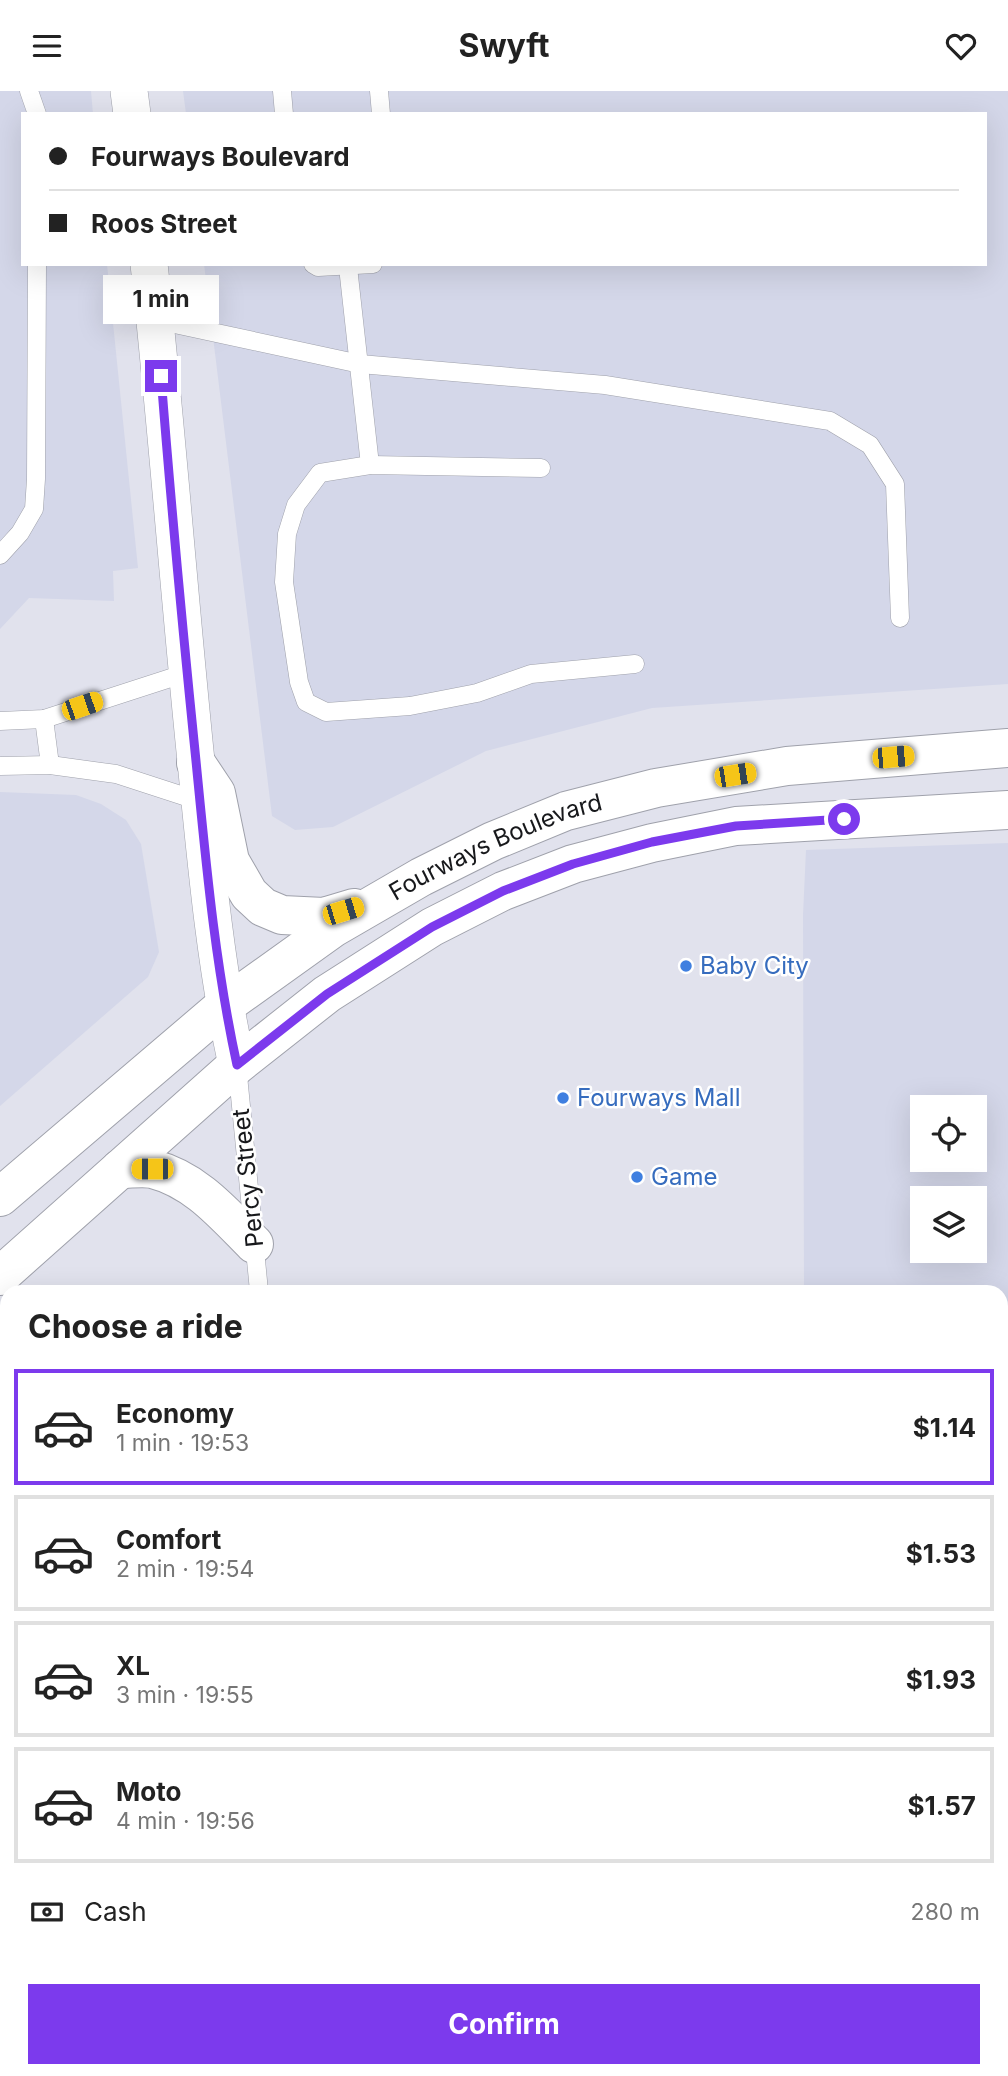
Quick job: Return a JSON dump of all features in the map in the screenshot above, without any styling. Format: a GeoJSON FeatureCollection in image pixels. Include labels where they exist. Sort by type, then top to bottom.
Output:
{"type":"FeatureCollection","features":[{"type":"Feature","properties":{"kind":"street"},"geometry":{"type":"LineString","coordinates":[[129,91],[132,112]]}},
{"type":"Feature","properties":{"kind":"street"},"geometry":{"type":"LineString","coordinates":[[0,1276],[237,1065],[224,1006],[208,887],[149,266]]}},
{"type":"Feature","properties":{"kind":"street","name":"Fourways Boulevard"},"geometry":{"type":"LineString","coordinates":[[0,1197],[224,1006],[333,928],[380,900],[493,841],[566,811],[656,787],[787,766],[1008,748]]}},
{"type":"Feature","properties":{"kind":"street"},"geometry":{"type":"LineString","coordinates":[[196,763],[216,793],[230,861],[238,879],[249,894],[264,907],[282,915],[324,917],[380,900]]}},
{"type":"Feature","properties":{"kind":"street","name":"Fourways Boulevard"},"geometry":{"type":"LineString","coordinates":[[237,1065],[327,994],[432,927],[514,886],[573,864],[652,842],[736,826],[1008,810]]}},
{"type":"Feature","properties":{"kind":"street"},"geometry":{"type":"LineString","coordinates":[[120,1169],[152,1169],[182,1181],[208,1197],[254,1244]]}},
{"type":"Feature","properties":{"kind":"lane"},"geometry":{"type":"LineString","coordinates":[[29,91],[36,112]]}},
{"type":"Feature","properties":{"kind":"lane"},"geometry":{"type":"LineString","coordinates":[[282,91],[284,112]]}},
{"type":"Feature","properties":{"kind":"lane"},"geometry":{"type":"LineString","coordinates":[[379,91],[381,112]]}},
{"type":"Feature","properties":{"kind":"lane"},"geometry":{"type":"LineString","coordinates":[[0,555],[19,533],[34,509],[37,266]]}},
{"type":"Feature","properties":{"kind":"lane"},"geometry":{"type":"LineString","coordinates":[[316,266],[356,266]]}},
{"type":"Feature","properties":{"kind":"lane"},"geometry":{"type":"LineString","coordinates":[[348,267],[370,465]]}},
{"type":"Feature","properties":{"kind":"lane"},"geometry":{"type":"LineString","coordinates":[[156,320],[360,364],[605,386],[830,421],[870,445],[895,484],[901,618]]}},
{"type":"Feature","properties":{"kind":"lane"},"geometry":{"type":"LineString","coordinates":[[541,468],[370,465],[320,473],[296,505],[287,534],[284,582],[299,682],[306,702],[326,712],[410,706],[477,693],[531,674],[635,664]]}},
{"type":"Feature","properties":{"kind":"lane"},"geometry":{"type":"LineString","coordinates":[[0,721],[44,719],[186,673]]}},
{"type":"Feature","properties":{"kind":"lane"},"geometry":{"type":"LineString","coordinates":[[44,719],[50,765]]}},
{"type":"Feature","properties":{"kind":"lane"},"geometry":{"type":"LineString","coordinates":[[0,766],[50,765],[116,774],[199,801]]}},
{"type":"Feature","properties":{"kind":"lane","name":"Percy Street"},"geometry":{"type":"LineString","coordinates":[[237,1065],[258,1285]]}},
{"type":"Feature","properties":{"kind":"shaded area"},"geometry":{"type":"Polygon","coordinates":[[[0,91],[91,91],[93,112],[21,112],[21,266],[107,266],[138,568],[113,571],[114,601],[29,598],[0,629],[0,91]]]}},
{"type":"Feature","properties":{"kind":"shaded area"},"geometry":{"type":"Polygon","coordinates":[[[183,91],[1008,91],[1008,684],[652,708],[486,751],[333,827],[295,830],[272,816],[204,266],[987,266],[987,112],[186,112],[183,91]]]}},
{"type":"Feature","properties":{"kind":"shaded area"},"geometry":{"type":"Polygon","coordinates":[[[0,792],[76,795],[101,804],[126,820],[141,844],[159,952],[148,977],[0,1106],[0,792]]]}},
{"type":"Feature","properties":{"kind":"shaded area","name":"Fourways Mall"},"geometry":{"type":"Polygon","coordinates":[[[1008,843],[1008,1285],[804,1285],[803,915],[806,850],[1008,843]]]}},
{"type":"Feature","properties":{"kind":"place","name":"Baby City"},"geometry":{"type":"Point","coordinates":[686,966]}},
{"type":"Feature","properties":{"kind":"place","name":"Fourways Mall"},"geometry":{"type":"Point","coordinates":[563,1098]}},
{"type":"Feature","properties":{"kind":"place","name":"Game"},"geometry":{"type":"Point","coordinates":[637,1177]}},
{"type":"Feature","properties":{"kind":"route"},"geometry":{"type":"LineString","coordinates":[[161,376],[184,653],[208,887],[224,1006],[237,1065],[327,994],[432,927],[503,891],[573,864],[652,842],[736,826],[844,819]]}}]}
